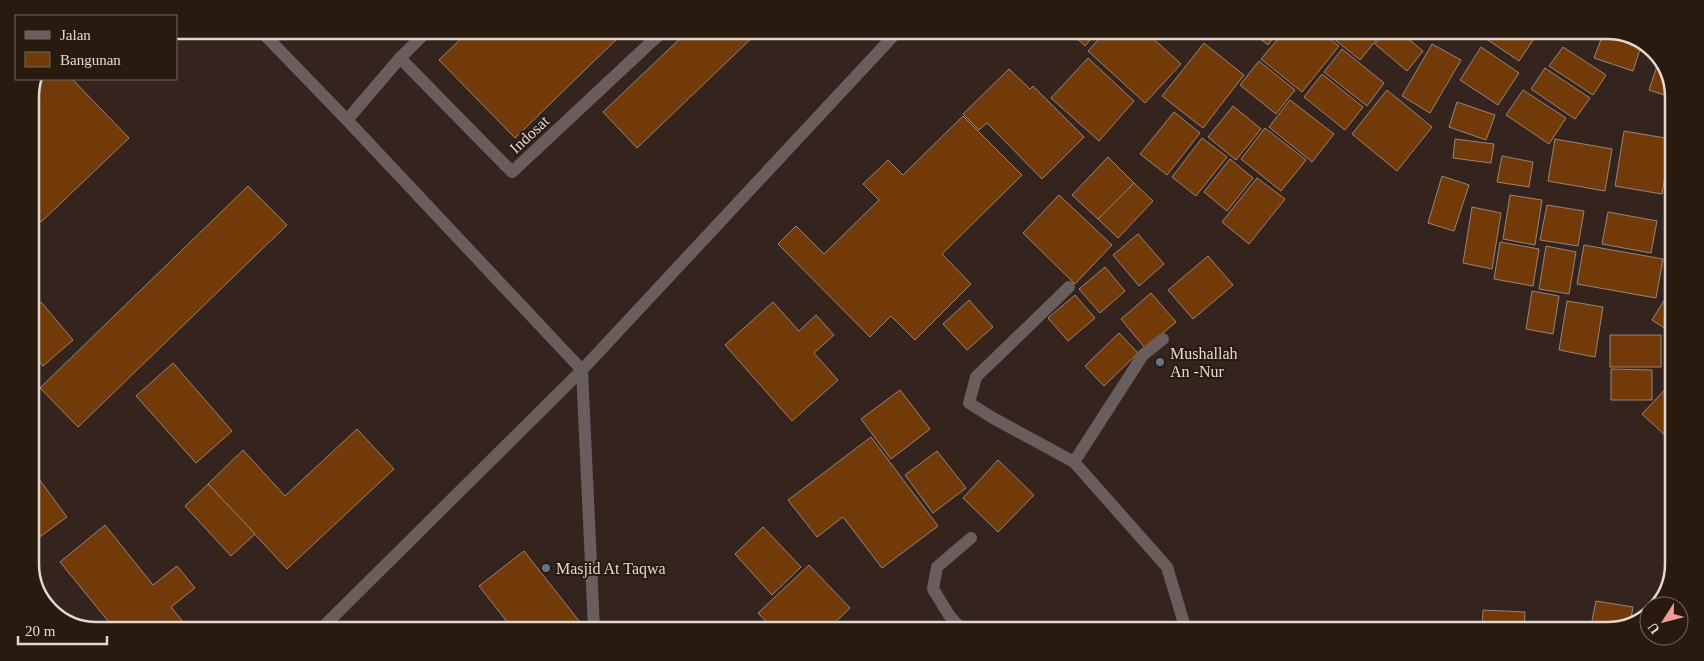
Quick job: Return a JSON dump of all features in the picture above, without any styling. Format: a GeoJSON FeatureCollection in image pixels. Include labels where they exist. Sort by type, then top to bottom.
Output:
{"type":"FeatureCollection","features":[{"type":"Feature","properties":{"kind":"street"},"geometry":{"type":"LineString","coordinates":[[269,39],[582,370],[594,622]]}},
{"type":"Feature","properties":{"kind":"street"},"geometry":{"type":"LineString","coordinates":[[347,120],[400,58],[419,39]]}},
{"type":"Feature","properties":{"kind":"street","name":"Indosat"},"geometry":{"type":"LineString","coordinates":[[400,58],[512,172],[655,39]]}},
{"type":"Feature","properties":{"kind":"street"},"geometry":{"type":"LineString","coordinates":[[328,622],[582,370],[890,39]]}},
{"type":"Feature","properties":{"kind":"street"},"geometry":{"type":"LineString","coordinates":[[1070,287],[976,377],[969,403],[1074,462],[1167,567],[1184,622]]}},
{"type":"Feature","properties":{"kind":"street"},"geometry":{"type":"LineString","coordinates":[[1074,462],[1143,355],[1163,340]]}},
{"type":"Feature","properties":{"kind":"street"},"geometry":{"type":"LineString","coordinates":[[955,622],[933,589],[937,567],[971,538]]}},
{"type":"Feature","properties":{"kind":"shaded area"},"geometry":{"type":"Polygon","coordinates":[[[178,39],[1615,39],[1633,45],[1645,53],[1653,62],[1662,78],[1665,93],[1665,572],[1655,596],[1639,596],[1639,612],[1622,620],[1615,622],[97,622],[78,619],[56,605],[43,586],[39,568],[39,97],[42,80],[178,80],[178,39]]]}},
{"type":"Feature","properties":{"kind":"building"},"geometry":{"type":"Polygon","coordinates":[[[461,39],[617,39],[515,138],[439,60],[461,39]]]}},
{"type":"Feature","properties":{"kind":"building"},"geometry":{"type":"Polygon","coordinates":[[[680,39],[751,39],[637,148],[603,112],[680,39]]]}},
{"type":"Feature","properties":{"kind":"building"},"geometry":{"type":"Polygon","coordinates":[[[1078,39],[1091,39],[1085,46],[1078,39]]]}},
{"type":"Feature","properties":{"kind":"building"},"geometry":{"type":"Polygon","coordinates":[[[1099,39],[1154,39],[1181,64],[1145,103],[1088,51],[1099,39]]]}},
{"type":"Feature","properties":{"kind":"building"},"geometry":{"type":"Polygon","coordinates":[[[1260,39],[1272,39],[1268,45],[1260,39]]]}},
{"type":"Feature","properties":{"kind":"building"},"geometry":{"type":"Polygon","coordinates":[[[1278,39],[1330,39],[1339,46],[1302,92],[1261,59],[1278,39]]]}},
{"type":"Feature","properties":{"kind":"building"},"geometry":{"type":"Polygon","coordinates":[[[1334,39],[1377,39],[1360,60],[1334,39]]]}},
{"type":"Feature","properties":{"kind":"building"},"geometry":{"type":"Polygon","coordinates":[[[1379,39],[1408,39],[1423,51],[1407,71],[1375,44],[1379,39]]]}},
{"type":"Feature","properties":{"kind":"building"},"geometry":{"type":"Polygon","coordinates":[[[1486,39],[1532,39],[1533,40],[1519,61],[1486,39]]]}},
{"type":"Feature","properties":{"kind":"building"},"geometry":{"type":"Polygon","coordinates":[[[1601,39],[1615,39],[1626,42],[1640,50],[1633,71],[1594,58],[1601,39]]]}},
{"type":"Feature","properties":{"kind":"building"},"geometry":{"type":"Polygon","coordinates":[[[1204,43],[1244,75],[1203,128],[1162,96],[1204,43]]]}},
{"type":"Feature","properties":{"kind":"building"},"geometry":{"type":"Polygon","coordinates":[[[1432,44],[1461,60],[1430,113],[1402,96],[1432,44]]]}},
{"type":"Feature","properties":{"kind":"building"},"geometry":{"type":"Polygon","coordinates":[[[1481,47],[1519,73],[1498,105],[1460,80],[1481,47]]]}},
{"type":"Feature","properties":{"kind":"building"},"geometry":{"type":"Polygon","coordinates":[[[1563,47],[1606,75],[1593,95],[1549,66],[1563,47]]]}},
{"type":"Feature","properties":{"kind":"building"},"geometry":{"type":"Polygon","coordinates":[[[1342,49],[1384,83],[1367,106],[1324,72],[1342,49]]]}},
{"type":"Feature","properties":{"kind":"building"},"geometry":{"type":"Polygon","coordinates":[[[1088,58],[1134,101],[1099,141],[1051,98],[1088,58]]]}},
{"type":"Feature","properties":{"kind":"building"},"geometry":{"type":"Polygon","coordinates":[[[1259,61],[1295,90],[1276,114],[1240,85],[1259,61]]]}},
{"type":"Feature","properties":{"kind":"building"},"geometry":{"type":"Polygon","coordinates":[[[1657,67],[1662,78],[1665,95],[1649,90],[1657,67]]]}},
{"type":"Feature","properties":{"kind":"building"},"geometry":{"type":"Polygon","coordinates":[[[1545,68],[1590,98],[1575,119],[1531,89],[1545,68]]]}},
{"type":"Feature","properties":{"kind":"building"},"geometry":{"type":"Polygon","coordinates":[[[1009,69],[1030,89],[1033,86],[1084,137],[1042,179],[987,123],[979,130],[963,114],[1009,69]]]}},
{"type":"Feature","properties":{"kind":"building"},"geometry":{"type":"Polygon","coordinates":[[[1322,74],[1363,107],[1345,130],[1304,97],[1322,74]]]}},
{"type":"Feature","properties":{"kind":"building"},"geometry":{"type":"Polygon","coordinates":[[[43,80],[73,80],[129,138],[41,222],[39,220],[39,97],[43,80]]]}},
{"type":"Feature","properties":{"kind":"building"},"geometry":{"type":"Polygon","coordinates":[[[1387,90],[1432,127],[1397,171],[1352,134],[1387,90]]]}},
{"type":"Feature","properties":{"kind":"building"},"geometry":{"type":"Polygon","coordinates":[[[1523,90],[1566,118],[1549,144],[1506,115],[1523,90]]]}},
{"type":"Feature","properties":{"kind":"building"},"geometry":{"type":"Polygon","coordinates":[[[1290,100],[1334,134],[1312,162],[1269,127],[1290,100]]]}},
{"type":"Feature","properties":{"kind":"building"},"geometry":{"type":"Polygon","coordinates":[[[1457,102],[1495,115],[1486,140],[1449,127],[1457,102]]]}},
{"type":"Feature","properties":{"kind":"building"},"geometry":{"type":"Polygon","coordinates":[[[1233,106],[1261,129],[1236,160],[1208,137],[1233,106]]]}},
{"type":"Feature","properties":{"kind":"building"},"geometry":{"type":"Polygon","coordinates":[[[1174,112],[1200,133],[1167,175],[1140,154],[1174,112]]]}},
{"type":"Feature","properties":{"kind":"building"},"geometry":{"type":"Polygon","coordinates":[[[963,116],[1022,175],[942,254],[971,284],[915,340],[891,316],[870,337],[778,244],[796,226],[824,254],[879,200],[863,184],[888,160],[903,175],[963,116]]]}},
{"type":"Feature","properties":{"kind":"building"},"geometry":{"type":"Polygon","coordinates":[[[1265,128],[1306,160],[1281,191],[1241,159],[1265,128]]]}},
{"type":"Feature","properties":{"kind":"building"},"geometry":{"type":"Polygon","coordinates":[[[1624,131],[1665,138],[1665,176],[1662,194],[1615,186],[1624,131]]]}},
{"type":"Feature","properties":{"kind":"building"},"geometry":{"type":"Polygon","coordinates":[[[1202,138],[1227,157],[1196,196],[1172,177],[1202,138]]]}},
{"type":"Feature","properties":{"kind":"building"},"geometry":{"type":"Polygon","coordinates":[[[1455,139],[1494,144],[1491,163],[1453,158],[1455,139]]]}},
{"type":"Feature","properties":{"kind":"building"},"geometry":{"type":"Polygon","coordinates":[[[1555,139],[1612,149],[1605,191],[1548,181],[1555,139]]]}},
{"type":"Feature","properties":{"kind":"building"},"geometry":{"type":"Polygon","coordinates":[[[1502,156],[1533,162],[1529,187],[1497,182],[1502,156]]]}},
{"type":"Feature","properties":{"kind":"building"},"geometry":{"type":"Polygon","coordinates":[[[1108,157],[1134,183],[1098,219],[1072,195],[1108,157]]]}},
{"type":"Feature","properties":{"kind":"building"},"geometry":{"type":"Polygon","coordinates":[[[1230,159],[1253,178],[1227,211],[1204,192],[1230,159]]]}},
{"type":"Feature","properties":{"kind":"building"},"geometry":{"type":"Polygon","coordinates":[[[1442,176],[1469,185],[1454,231],[1428,223],[1442,176]]]}},
{"type":"Feature","properties":{"kind":"building"},"geometry":{"type":"Polygon","coordinates":[[[1257,178],[1285,199],[1249,244],[1222,222],[1257,178]]]}},
{"type":"Feature","properties":{"kind":"building"},"geometry":{"type":"Polygon","coordinates":[[[1134,183],[1153,201],[1118,238],[1098,219],[1134,183]]]}},
{"type":"Feature","properties":{"kind":"building"},"geometry":{"type":"Polygon","coordinates":[[[248,186],[287,225],[78,427],[40,388],[248,186]]]}},
{"type":"Feature","properties":{"kind":"building"},"geometry":{"type":"Polygon","coordinates":[[[1059,195],[1112,245],[1075,284],[1023,233],[1059,195]]]}},
{"type":"Feature","properties":{"kind":"building"},"geometry":{"type":"Polygon","coordinates":[[[1510,195],[1542,200],[1535,245],[1503,239],[1510,195]]]}},
{"type":"Feature","properties":{"kind":"building"},"geometry":{"type":"Polygon","coordinates":[[[1547,205],[1584,211],[1578,246],[1540,240],[1547,205]]]}},
{"type":"Feature","properties":{"kind":"building"},"geometry":{"type":"Polygon","coordinates":[[[1472,207],[1501,213],[1492,269],[1463,263],[1472,207]]]}},
{"type":"Feature","properties":{"kind":"building"},"geometry":{"type":"Polygon","coordinates":[[[1608,212],[1657,221],[1651,253],[1602,244],[1608,212]]]}},
{"type":"Feature","properties":{"kind":"building"},"geometry":{"type":"Polygon","coordinates":[[[1138,234],[1164,264],[1139,286],[1113,255],[1138,234]]]}},
{"type":"Feature","properties":{"kind":"building"},"geometry":{"type":"Polygon","coordinates":[[[1500,242],[1539,249],[1533,286],[1494,279],[1500,242]]]}},
{"type":"Feature","properties":{"kind":"building"},"geometry":{"type":"Polygon","coordinates":[[[1584,245],[1663,259],[1656,298],[1577,284],[1584,245]]]}},
{"type":"Feature","properties":{"kind":"building"},"geometry":{"type":"Polygon","coordinates":[[[1546,246],[1576,252],[1569,294],[1539,289],[1546,246]]]}},
{"type":"Feature","properties":{"kind":"building"},"geometry":{"type":"Polygon","coordinates":[[[1208,256],[1233,285],[1193,319],[1168,290],[1208,256]]]}},
{"type":"Feature","properties":{"kind":"building"},"geometry":{"type":"Polygon","coordinates":[[[1105,267],[1125,291],[1100,313],[1079,289],[1105,267]]]}},
{"type":"Feature","properties":{"kind":"building"},"geometry":{"type":"Polygon","coordinates":[[[1532,291],[1559,296],[1553,334],[1526,329],[1532,291]]]}},
{"type":"Feature","properties":{"kind":"building"},"geometry":{"type":"Polygon","coordinates":[[[1151,293],[1176,322],[1145,348],[1121,319],[1151,293]]]}},
{"type":"Feature","properties":{"kind":"building"},"geometry":{"type":"Polygon","coordinates":[[[1075,295],[1095,318],[1068,341],[1048,318],[1075,295]]]}},
{"type":"Feature","properties":{"kind":"building"},"geometry":{"type":"Polygon","coordinates":[[[1665,299],[1665,328],[1652,320],[1665,299]]]}},
{"type":"Feature","properties":{"kind":"building"},"geometry":{"type":"Polygon","coordinates":[[[969,300],[993,327],[967,350],[943,324],[969,300]]]}},
{"type":"Feature","properties":{"kind":"building"},"geometry":{"type":"Polygon","coordinates":[[[1567,301],[1603,307],[1595,357],[1559,350],[1567,301]]]}},
{"type":"Feature","properties":{"kind":"building"},"geometry":{"type":"Polygon","coordinates":[[[41,302],[73,340],[43,366],[39,361],[39,304],[41,302]]]}},
{"type":"Feature","properties":{"kind":"building"},"geometry":{"type":"Polygon","coordinates":[[[773,302],[799,331],[816,315],[834,335],[814,353],[838,380],[792,421],[725,345],[773,302]]]}},
{"type":"Feature","properties":{"kind":"building"},"geometry":{"type":"Polygon","coordinates":[[[1119,333],[1138,353],[1104,386],[1085,366],[1119,333]]]}},
{"type":"Feature","properties":{"kind":"building"},"geometry":{"type":"Polygon","coordinates":[[[1610,335],[1661,335],[1661,367],[1610,367],[1610,335]]]}},
{"type":"Feature","properties":{"kind":"building"},"geometry":{"type":"Polygon","coordinates":[[[173,363],[232,431],[196,463],[136,396],[173,363]]]}},
{"type":"Feature","properties":{"kind":"building"},"geometry":{"type":"Polygon","coordinates":[[[1611,369],[1652,370],[1652,400],[1611,400],[1611,369]]]}},
{"type":"Feature","properties":{"kind":"building"},"geometry":{"type":"Polygon","coordinates":[[[1665,389],[1665,435],[1642,414],[1665,389]]]}},
{"type":"Feature","properties":{"kind":"building"},"geometry":{"type":"Polygon","coordinates":[[[900,390],[930,429],[891,459],[861,419],[900,390]]]}},
{"type":"Feature","properties":{"kind":"building"},"geometry":{"type":"Polygon","coordinates":[[[357,429],[394,469],[287,569],[208,484],[243,450],[285,496],[357,429]]]}},
{"type":"Feature","properties":{"kind":"building"},"geometry":{"type":"Polygon","coordinates":[[[871,437],[938,526],[882,568],[843,517],[817,537],[788,500],[871,437]]]}},
{"type":"Feature","properties":{"kind":"building"},"geometry":{"type":"Polygon","coordinates":[[[937,451],[966,488],[933,513],[905,475],[937,451]]]}},
{"type":"Feature","properties":{"kind":"building"},"geometry":{"type":"Polygon","coordinates":[[[998,460],[1034,495],[998,532],[963,498],[998,460]]]}},
{"type":"Feature","properties":{"kind":"building"},"geometry":{"type":"Polygon","coordinates":[[[39,479],[67,517],[39,537],[39,479]]]}},
{"type":"Feature","properties":{"kind":"building"},"geometry":{"type":"Polygon","coordinates":[[[208,484],[255,534],[231,556],[185,506],[208,484]]]}},
{"type":"Feature","properties":{"kind":"building"},"geometry":{"type":"Polygon","coordinates":[[[105,525],[153,585],[177,566],[195,588],[171,607],[183,622],[109,622],[60,562],[105,525]]]}},
{"type":"Feature","properties":{"kind":"building"},"geometry":{"type":"Polygon","coordinates":[[[763,527],[801,567],[772,595],[735,554],[763,527]]]}},
{"type":"Feature","properties":{"kind":"building"},"geometry":{"type":"Polygon","coordinates":[[[524,551],[580,622],[507,622],[479,586],[524,551]]]}},
{"type":"Feature","properties":{"kind":"building"},"geometry":{"type":"Polygon","coordinates":[[[809,565],[850,608],[835,622],[766,622],[758,613],[809,565]]]}},
{"type":"Feature","properties":{"kind":"building"},"geometry":{"type":"Polygon","coordinates":[[[1596,601],[1633,607],[1631,617],[1615,622],[1592,622],[1596,601]]]}},
{"type":"Feature","properties":{"kind":"building"},"geometry":{"type":"Polygon","coordinates":[[[1483,610],[1525,612],[1524,622],[1482,622],[1483,610]]]}},
{"type":"Feature","properties":{"kind":"place","name":"Mushallah An -Nur"},"geometry":{"type":"Point","coordinates":[1160,362]}},
{"type":"Feature","properties":{"kind":"place","name":"Masjid At Taqwa"},"geometry":{"type":"Point","coordinates":[546,568]}}]}
